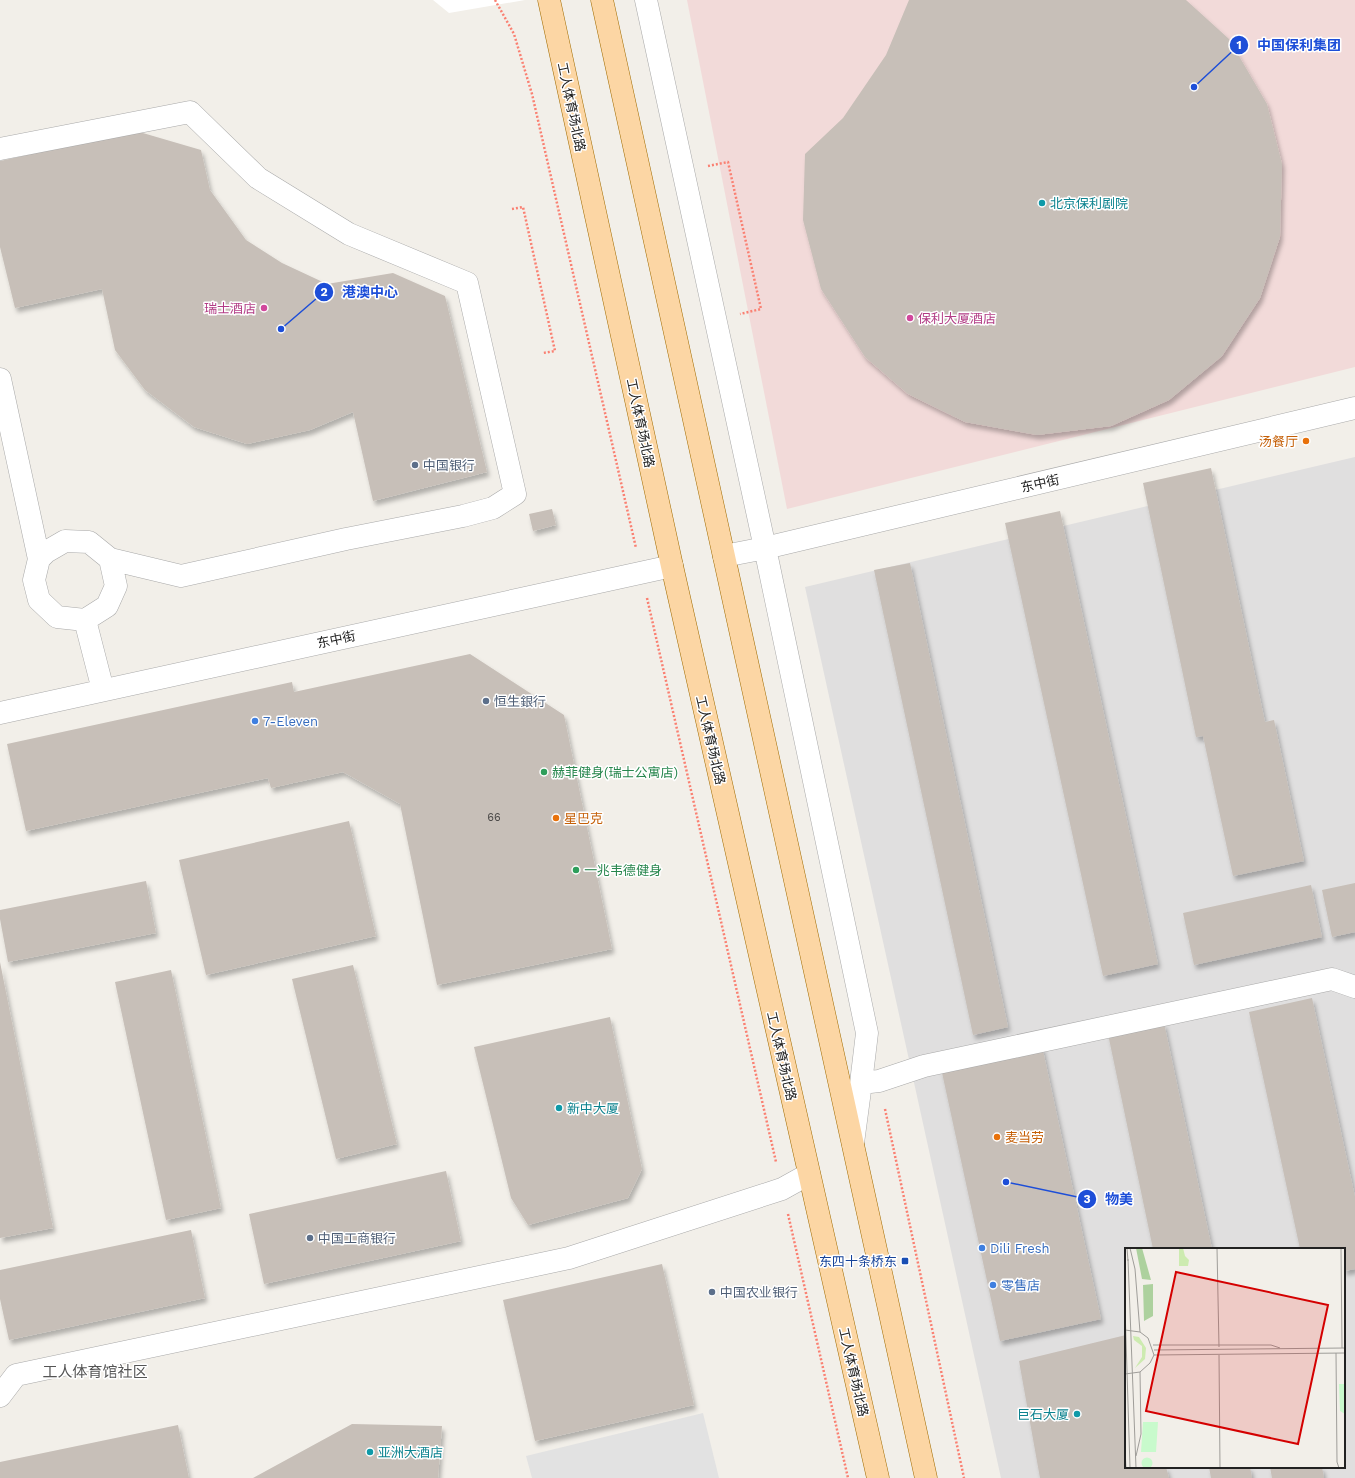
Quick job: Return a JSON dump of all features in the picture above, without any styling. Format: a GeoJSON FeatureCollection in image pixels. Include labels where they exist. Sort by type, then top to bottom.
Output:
{"type":"FeatureCollection","features":[{"type":"Feature","properties":{"kind":"main road","name":"工人体育场北路"},"geometry":{"type":"LineString","coordinates":[[549,0],[672,566],[878,1478]]}},
{"type":"Feature","properties":{"kind":"main road"},"geometry":{"type":"LineString","coordinates":[[602,0],[926,1478]]}},
{"type":"Feature","properties":{"kind":"street"},"geometry":{"type":"LineString","coordinates":[[646,0],[765,548],[867,1033],[870,1082],[852,1144]]}},
{"type":"Feature","properties":{"kind":"street"},"geometry":{"type":"LineString","coordinates":[[0,149],[190,112],[258,178],[349,234],[467,283],[514,494],[493,508],[463,516],[346,539],[181,576],[110,559],[89,542],[65,540],[46,552],[39,559]]}},
{"type":"Feature","properties":{"kind":"street"},"geometry":{"type":"LineString","coordinates":[[0,380],[39,559],[34,580],[39,600],[57,617],[85,620],[107,606],[116,586],[110,559]]}},
{"type":"Feature","properties":{"kind":"street","name":"东中街"},"geometry":{"type":"LineString","coordinates":[[724,556],[765,548],[1355,408]]}},
{"type":"Feature","properties":{"kind":"street","name":"东中街"},"geometry":{"type":"LineString","coordinates":[[0,713],[672,566]]}},
{"type":"Feature","properties":{"kind":"street"},"geometry":{"type":"LineString","coordinates":[[85,620],[103,690]]}},
{"type":"Feature","properties":{"kind":"street"},"geometry":{"type":"LineString","coordinates":[[870,1082],[924,1066],[1332,979],[1355,987]]}},
{"type":"Feature","properties":{"kind":"street"},"geometry":{"type":"LineString","coordinates":[[0,1396],[16,1375],[569,1258],[782,1189],[809,1174]]}},
{"type":"Feature","properties":{"kind":"path"},"geometry":{"type":"LineString","coordinates":[[495,0],[514,34],[532,94],[848,1478]]}},
{"type":"Feature","properties":{"kind":"path"},"geometry":{"type":"LineString","coordinates":[[707,167],[728,162],[761,309],[738,315]]}},
{"type":"Feature","properties":{"kind":"path"},"geometry":{"type":"LineString","coordinates":[[512,208],[522,207],[555,351],[543,353]]}},
{"type":"Feature","properties":{"kind":"path"},"geometry":{"type":"LineString","coordinates":[[870,1082],[964,1478]]}},
{"type":"Feature","properties":{"kind":"shaded area"},"geometry":{"type":"Polygon","coordinates":[[[687,0],[1355,0],[1355,367],[787,509],[687,0]]]}},
{"type":"Feature","properties":{"kind":"shaded area"},"geometry":{"type":"Polygon","coordinates":[[[1355,457],[1355,1478],[1001,1478],[805,587],[1355,457]]]}},
{"type":"Feature","properties":{"kind":"shaded area"},"geometry":{"type":"Polygon","coordinates":[[[703,1413],[719,1478],[532,1478],[526,1456],[703,1413]]]}},
{"type":"Feature","properties":{"kind":"pier"},"geometry":{"type":"Polygon","coordinates":[[[433,0],[525,0],[449,13],[433,0]]]}},
{"type":"Feature","properties":{"kind":"building","name":"北京保利剧院"},"geometry":{"type":"Polygon","coordinates":[[[909,0],[1186,0],[1229,39],[1267,104],[1282,164],[1280,237],[1260,298],[1222,356],[1169,400],[1111,426],[1037,435],[965,422],[908,394],[865,357],[821,289],[803,220],[805,154],[843,118],[886,55],[909,0]]]}},
{"type":"Feature","properties":{"kind":"building"},"geometry":{"type":"Polygon","coordinates":[[[136,131],[201,150],[210,190],[246,240],[282,263],[327,284],[393,273],[445,296],[487,472],[373,501],[353,412],[310,430],[247,444],[194,427],[145,390],[115,350],[102,289],[15,308],[0,247],[0,161],[136,131]]]}},
{"type":"Feature","properties":{"kind":"building"},"geometry":{"type":"Polygon","coordinates":[[[1211,468],[1265,722],[1274,720],[1304,861],[1233,876],[1203,736],[1196,737],[1143,483],[1211,468]]]}},
{"type":"Feature","properties":{"kind":"building"},"geometry":{"type":"Polygon","coordinates":[[[552,509],[556,525],[533,531],[529,514],[552,509]]]}},
{"type":"Feature","properties":{"kind":"building"},"geometry":{"type":"Polygon","coordinates":[[[1060,511],[1158,964],[1103,976],[1005,523],[1060,511]]]}},
{"type":"Feature","properties":{"kind":"building"},"geometry":{"type":"Polygon","coordinates":[[[910,563],[1008,1027],[973,1035],[874,570],[910,563]]]}},
{"type":"Feature","properties":{"kind":"building"},"geometry":{"type":"Polygon","coordinates":[[[470,654],[564,715],[612,949],[437,985],[400,804],[343,772],[271,788],[268,778],[26,831],[7,744],[292,682],[294,692],[470,654]]]}},
{"type":"Feature","properties":{"kind":"building"},"geometry":{"type":"Polygon","coordinates":[[[349,821],[376,936],[206,975],[179,860],[349,821]]]}},
{"type":"Feature","properties":{"kind":"building"},"geometry":{"type":"Polygon","coordinates":[[[146,881],[156,933],[8,962],[0,919],[0,910],[146,881]]]}},
{"type":"Feature","properties":{"kind":"building"},"geometry":{"type":"Polygon","coordinates":[[[1355,883],[1355,932],[1332,937],[1322,890],[1355,883]]]}},
{"type":"Feature","properties":{"kind":"building"},"geometry":{"type":"Polygon","coordinates":[[[1311,885],[1322,937],[1194,965],[1183,913],[1311,885]]]}},
{"type":"Feature","properties":{"kind":"building"},"geometry":{"type":"Polygon","coordinates":[[[0,962],[53,1228],[0,1238],[0,962]]]}},
{"type":"Feature","properties":{"kind":"building"},"geometry":{"type":"Polygon","coordinates":[[[353,965],[397,1144],[336,1159],[292,979],[353,965]]]}},
{"type":"Feature","properties":{"kind":"building"},"geometry":{"type":"Polygon","coordinates":[[[171,970],[221,1208],[166,1220],[115,982],[171,970]]]}},
{"type":"Feature","properties":{"kind":"building"},"geometry":{"type":"Polygon","coordinates":[[[1312,998],[1355,1197],[1355,1269],[1345,1271],[1345,1248],[1300,1248],[1249,1012],[1312,998]]]}},
{"type":"Feature","properties":{"kind":"building","name":"新中大厦"},"geometry":{"type":"Polygon","coordinates":[[[610,1017],[642,1169],[628,1198],[528,1225],[511,1198],[474,1047],[610,1017]]]}},
{"type":"Feature","properties":{"kind":"building"},"geometry":{"type":"Polygon","coordinates":[[[1164,1023],[1212,1248],[1153,1248],[1108,1034],[1164,1023]]]}},
{"type":"Feature","properties":{"kind":"building"},"geometry":{"type":"Polygon","coordinates":[[[1042,1046],[1101,1319],[1000,1341],[941,1068],[1042,1046]]]}},
{"type":"Feature","properties":{"kind":"building"},"geometry":{"type":"Polygon","coordinates":[[[446,1171],[461,1241],[264,1284],[249,1214],[446,1171]]]}},
{"type":"Feature","properties":{"kind":"building"},"geometry":{"type":"Polygon","coordinates":[[[191,1230],[205,1298],[9,1340],[0,1299],[0,1270],[191,1230]]]}},
{"type":"Feature","properties":{"kind":"building"},"geometry":{"type":"Polygon","coordinates":[[[662,1264],[694,1405],[535,1441],[503,1300],[662,1264]]]}},
{"type":"Feature","properties":{"kind":"building","name":"巨石大厦"},"geometry":{"type":"Polygon","coordinates":[[[1125,1335],[1125,1468],[1166,1468],[1169,1478],[1040,1478],[1019,1361],[1125,1335]]]}},
{"type":"Feature","properties":{"kind":"building","name":"亚洲大酒店"},"geometry":{"type":"Polygon","coordinates":[[[352,1424],[442,1426],[438,1478],[253,1478],[352,1424]]]}},
{"type":"Feature","properties":{"kind":"building"},"geometry":{"type":"Polygon","coordinates":[[[178,1425],[189,1478],[0,1478],[0,1462],[178,1425]]]}},
{"type":"Feature","properties":{"kind":"building"},"geometry":{"type":"Polygon","coordinates":[[[1209,1468],[1250,1468],[1252,1478],[1211,1478],[1209,1468]]]}},
{"type":"Feature","properties":{"kind":"building"},"geometry":{"type":"Polygon","coordinates":[[[1270,1468],[1322,1468],[1324,1478],[1272,1478],[1270,1468]]]}},
{"type":"Feature","properties":{"kind":"place","name":"中国保利集团"},"geometry":{"type":"Point","coordinates":[1194,87]}},
{"type":"Feature","properties":{"kind":"place","name":"北京保利剧院"},"geometry":{"type":"Point","coordinates":[1042,203]}},
{"type":"Feature","properties":{"kind":"place","name":"瑞士酒店"},"geometry":{"type":"Point","coordinates":[264,308]}},
{"type":"Feature","properties":{"kind":"place","name":"保利大厦酒店"},"geometry":{"type":"Point","coordinates":[910,318]}},
{"type":"Feature","properties":{"kind":"place","name":"港澳中心"},"geometry":{"type":"Point","coordinates":[281,329]}},
{"type":"Feature","properties":{"kind":"place","name":"汤餐厅"},"geometry":{"type":"Point","coordinates":[1306,441]}},
{"type":"Feature","properties":{"kind":"place","name":"中国银行"},"geometry":{"type":"Point","coordinates":[415,465]}},
{"type":"Feature","properties":{"kind":"place","name":"恒生銀行"},"geometry":{"type":"Point","coordinates":[486,701]}},
{"type":"Feature","properties":{"kind":"place","name":"7-Eleven"},"geometry":{"type":"Point","coordinates":[255,721]}},
{"type":"Feature","properties":{"kind":"place","name":"赫菲健身(瑞士公寓店)"},"geometry":{"type":"Point","coordinates":[544,772]}},
{"type":"Feature","properties":{"kind":"place","name":"星巴克"},"geometry":{"type":"Point","coordinates":[556,818]}},
{"type":"Feature","properties":{"kind":"place","name":"一兆韦德健身"},"geometry":{"type":"Point","coordinates":[576,870]}},
{"type":"Feature","properties":{"kind":"place","name":"新中大厦"},"geometry":{"type":"Point","coordinates":[559,1108]}},
{"type":"Feature","properties":{"kind":"place","name":"麦当劳"},"geometry":{"type":"Point","coordinates":[997,1137]}},
{"type":"Feature","properties":{"kind":"place","name":"物美"},"geometry":{"type":"Point","coordinates":[1006,1182]}},
{"type":"Feature","properties":{"kind":"place","name":"中国工商银行"},"geometry":{"type":"Point","coordinates":[310,1238]}},
{"type":"Feature","properties":{"kind":"place","name":"Dili Fresh"},"geometry":{"type":"Point","coordinates":[982,1248]}},
{"type":"Feature","properties":{"kind":"place","name":"东四十条桥东"},"geometry":{"type":"Point","coordinates":[905,1261]}},
{"type":"Feature","properties":{"kind":"place","name":"零售店"},"geometry":{"type":"Point","coordinates":[993,1285]}},
{"type":"Feature","properties":{"kind":"place","name":"中国农业银行"},"geometry":{"type":"Point","coordinates":[712,1292]}},
{"type":"Feature","properties":{"kind":"place","name":"巨石大厦"},"geometry":{"type":"Point","coordinates":[1077,1414]}},
{"type":"Feature","properties":{"kind":"place","name":"亚洲大酒店"},"geometry":{"type":"Point","coordinates":[370,1452]}},
{"type":"Feature","properties":{"kind":"district","name":"工人体育馆社区"},"geometry":{"type":"Point","coordinates":[95,1372]}}]}
